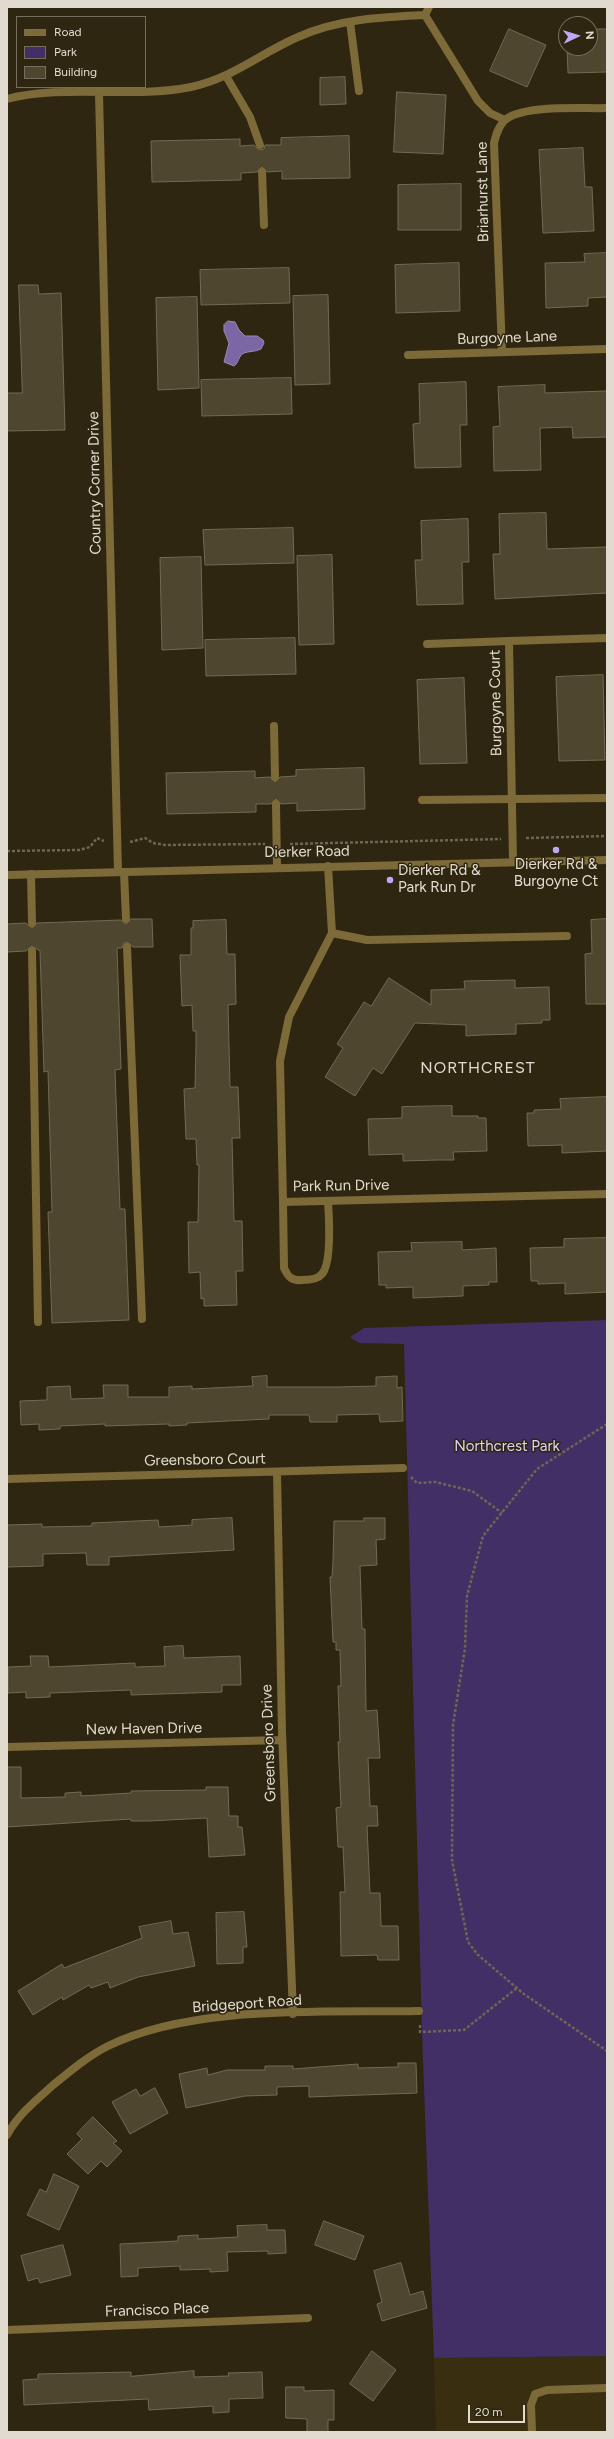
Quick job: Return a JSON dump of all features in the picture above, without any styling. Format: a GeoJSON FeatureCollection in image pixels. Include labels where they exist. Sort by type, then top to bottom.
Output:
{"type":"FeatureCollection","features":[{"type":"Feature","properties":{"kind":"street"},"geometry":{"type":"LineString","coordinates":[[425,15],[429,7]]}},
{"type":"Feature","properties":{"kind":"street"},"geometry":{"type":"LineString","coordinates":[[7,98],[40,94],[163,91],[191,87],[226,76],[298,36],[350,22],[386,17],[425,15]]}},
{"type":"Feature","properties":{"kind":"street"},"geometry":{"type":"LineString","coordinates":[[425,15],[478,101],[490,113],[505,120],[519,112],[607,108]]}},
{"type":"Feature","properties":{"kind":"street"},"geometry":{"type":"LineString","coordinates":[[350,22],[359,90]]}},
{"type":"Feature","properties":{"kind":"street"},"geometry":{"type":"LineString","coordinates":[[226,76],[250,118],[260,145]]}},
{"type":"Feature","properties":{"kind":"street","name":"Country Corner Drive"},"geometry":{"type":"LineString","coordinates":[[99,93],[118,842],[126,919]]}},
{"type":"Feature","properties":{"kind":"street","name":"Briarhurst Lane"},"geometry":{"type":"LineString","coordinates":[[502,352],[494,143],[497,131],[505,120]]}},
{"type":"Feature","properties":{"kind":"street"},"geometry":{"type":"LineString","coordinates":[[262,172],[264,225]]}},
{"type":"Feature","properties":{"kind":"street","name":"Burgoyne Lane"},"geometry":{"type":"LineString","coordinates":[[408,355],[607,349]]}},
{"type":"Feature","properties":{"kind":"street","name":"Burgoyne Court"},"geometry":{"type":"LineString","coordinates":[[513,862],[509,641],[607,638]]}},
{"type":"Feature","properties":{"kind":"street"},"geometry":{"type":"LineString","coordinates":[[427,644],[509,641]]}},
{"type":"Feature","properties":{"kind":"street"},"geometry":{"type":"LineString","coordinates":[[274,726],[276,777]]}},
{"type":"Feature","properties":{"kind":"street"},"geometry":{"type":"LineString","coordinates":[[422,800],[605,798]]}},
{"type":"Feature","properties":{"kind":"street"},"geometry":{"type":"LineString","coordinates":[[276,804],[277,867]]}},
{"type":"Feature","properties":{"kind":"street","name":"Dierker Road"},"geometry":{"type":"LineString","coordinates":[[7,875],[277,867],[607,860]]}},
{"type":"Feature","properties":{"kind":"street"},"geometry":{"type":"LineString","coordinates":[[328,866],[332,933],[367,940],[567,936]]}},
{"type":"Feature","properties":{"kind":"street"},"geometry":{"type":"LineString","coordinates":[[31,874],[32,923]]}},
{"type":"Feature","properties":{"kind":"street","name":"Park Run Drive"},"geometry":{"type":"LineString","coordinates":[[332,933],[289,1017],[282,1046],[280,1061],[283,1202],[607,1194]]}},
{"type":"Feature","properties":{"kind":"street"},"geometry":{"type":"LineString","coordinates":[[127,947],[142,1319]]}},
{"type":"Feature","properties":{"kind":"street"},"geometry":{"type":"LineString","coordinates":[[32,951],[38,1322]]}},
{"type":"Feature","properties":{"kind":"street"},"geometry":{"type":"LineString","coordinates":[[283,1202],[284,1268],[288,1276],[296,1281],[318,1278],[323,1273],[327,1261],[328,1201]]}},
{"type":"Feature","properties":{"kind":"street","name":"Greensboro Court"},"geometry":{"type":"LineString","coordinates":[[7,1479],[403,1468]]}},
{"type":"Feature","properties":{"kind":"street","name":"Greensboro Drive"},"geometry":{"type":"LineString","coordinates":[[277,1472],[282,1740],[293,2014]]}},
{"type":"Feature","properties":{"kind":"street","name":"New Haven Drive"},"geometry":{"type":"LineString","coordinates":[[7,1747],[282,1740]]}},
{"type":"Feature","properties":{"kind":"street","name":"Bridgeport Road"},"geometry":{"type":"LineString","coordinates":[[7,2135],[10,2121],[68,2072],[108,2046],[145,2032],[183,2022],[230,2016],[419,2011]]}},
{"type":"Feature","properties":{"kind":"street","name":"Francisco Place"},"geometry":{"type":"LineString","coordinates":[[7,2330],[308,2318]]}},
{"type":"Feature","properties":{"kind":"street"},"geometry":{"type":"LineString","coordinates":[[532,2432],[530,2405],[535,2394],[547,2390],[607,2388]]}},
{"type":"Feature","properties":{"kind":"path"},"geometry":{"type":"LineString","coordinates":[[7,851],[79,850],[90,847],[97,838],[105,842],[134,842],[145,838],[153,843],[165,845],[277,844],[607,836]]}},
{"type":"Feature","properties":{"kind":"path"},"geometry":{"type":"LineString","coordinates":[[607,1424],[537,1469],[483,1536],[467,1596],[465,1648],[453,1725],[452,1860],[468,1942],[478,1954],[517,1988],[607,2051]]}},
{"type":"Feature","properties":{"kind":"path"},"geometry":{"type":"LineString","coordinates":[[403,1468],[417,1483],[435,1482],[472,1491],[502,1513]]}},
{"type":"Feature","properties":{"kind":"path"},"geometry":{"type":"LineString","coordinates":[[419,2011],[420,2032],[464,2030],[517,1988]]}},
{"type":"Feature","properties":{"kind":"shaded area"},"geometry":{"type":"Polygon","coordinates":[[[228,321],[235,322],[239,330],[245,336],[257,336],[263,340],[264,343],[261,349],[257,351],[242,354],[234,366],[224,362],[229,343],[224,331],[224,325],[228,321]]]}},
{"type":"Feature","properties":{"kind":"shaded area"},"geometry":{"type":"Polygon","coordinates":[[[607,2356],[607,2432],[436,2432],[434,2358],[607,2356]]]}},
{"type":"Feature","properties":{"kind":"green space","name":"Northcrest Park"},"geometry":{"type":"Polygon","coordinates":[[[607,1320],[607,2356],[434,2358],[422,2032],[404,1344],[359,1343],[350,1337],[364,1328],[607,1320]]]}},
{"type":"Feature","properties":{"kind":"building"},"geometry":{"type":"Polygon","coordinates":[[[509,29],[546,45],[527,87],[490,71],[509,29]]]}},
{"type":"Feature","properties":{"kind":"building"},"geometry":{"type":"Polygon","coordinates":[[[598,29],[607,29],[607,72],[568,73],[567,56],[598,56],[598,29]]]}},
{"type":"Feature","properties":{"kind":"building"},"geometry":{"type":"Polygon","coordinates":[[[345,77],[346,104],[320,105],[320,78],[345,77]]]}},
{"type":"Feature","properties":{"kind":"building"},"geometry":{"type":"Polygon","coordinates":[[[397,92],[446,95],[443,154],[394,152],[397,92]]]}},
{"type":"Feature","properties":{"kind":"building"},"geometry":{"type":"Polygon","coordinates":[[[349,136],[350,178],[282,179],[282,171],[267,172],[262,167],[257,172],[241,173],[241,180],[152,182],[151,141],[240,139],[240,146],[254,145],[259,150],[264,149],[265,145],[281,145],[281,138],[349,136]]]}},
{"type":"Feature","properties":{"kind":"building"},"geometry":{"type":"Polygon","coordinates":[[[583,148],[585,187],[592,187],[594,231],[543,233],[539,150],[583,148]]]}},
{"type":"Feature","properties":{"kind":"building"},"geometry":{"type":"Polygon","coordinates":[[[461,184],[461,230],[398,230],[398,185],[461,184]]]}},
{"type":"Feature","properties":{"kind":"building"},"geometry":{"type":"Polygon","coordinates":[[[607,253],[607,297],[588,298],[588,306],[546,308],[545,263],[585,262],[584,254],[607,253]]]}},
{"type":"Feature","properties":{"kind":"building"},"geometry":{"type":"Polygon","coordinates":[[[459,263],[460,311],[396,313],[395,265],[459,263]]]}},
{"type":"Feature","properties":{"kind":"building"},"geometry":{"type":"Polygon","coordinates":[[[289,268],[290,303],[201,305],[200,270],[289,268]]]}},
{"type":"Feature","properties":{"kind":"building"},"geometry":{"type":"Polygon","coordinates":[[[19,285],[38,285],[39,294],[61,293],[65,430],[7,431],[7,393],[22,393],[19,285]]]}},
{"type":"Feature","properties":{"kind":"building"},"geometry":{"type":"Polygon","coordinates":[[[328,295],[330,384],[295,385],[293,296],[328,295]]]}},
{"type":"Feature","properties":{"kind":"building"},"geometry":{"type":"Polygon","coordinates":[[[197,297],[199,388],[158,390],[156,298],[197,297]]]}},
{"type":"Feature","properties":{"kind":"building"},"geometry":{"type":"Polygon","coordinates":[[[291,378],[292,414],[202,416],[201,380],[291,378]]]}},
{"type":"Feature","properties":{"kind":"building"},"geometry":{"type":"Polygon","coordinates":[[[466,382],[467,425],[460,425],[461,467],[415,468],[413,424],[420,423],[419,384],[466,382]]]}},
{"type":"Feature","properties":{"kind":"building"},"geometry":{"type":"Polygon","coordinates":[[[545,385],[545,393],[607,391],[607,437],[573,438],[572,427],[540,428],[541,470],[494,471],[493,427],[500,426],[498,387],[545,385]]]}},
{"type":"Feature","properties":{"kind":"building"},"geometry":{"type":"Polygon","coordinates":[[[546,513],[547,549],[607,547],[607,593],[495,599],[493,554],[500,554],[499,514],[546,513]]]}},
{"type":"Feature","properties":{"kind":"building"},"geometry":{"type":"Polygon","coordinates":[[[468,519],[469,562],[462,562],[463,604],[417,605],[415,560],[422,560],[421,521],[468,519]]]}},
{"type":"Feature","properties":{"kind":"building"},"geometry":{"type":"Polygon","coordinates":[[[293,528],[294,563],[205,565],[203,530],[293,528]]]}},
{"type":"Feature","properties":{"kind":"building"},"geometry":{"type":"Polygon","coordinates":[[[332,555],[334,644],[299,645],[297,556],[332,555]]]}},
{"type":"Feature","properties":{"kind":"building"},"geometry":{"type":"Polygon","coordinates":[[[201,557],[203,648],[162,650],[160,558],[201,557]]]}},
{"type":"Feature","properties":{"kind":"building"},"geometry":{"type":"Polygon","coordinates":[[[295,638],[296,674],[206,676],[205,640],[295,638]]]}},
{"type":"Feature","properties":{"kind":"building"},"geometry":{"type":"Polygon","coordinates":[[[603,675],[605,760],[559,761],[556,677],[603,675]]]}},
{"type":"Feature","properties":{"kind":"building"},"geometry":{"type":"Polygon","coordinates":[[[464,678],[467,763],[420,764],[417,680],[464,678]]]}},
{"type":"Feature","properties":{"kind":"building"},"geometry":{"type":"Polygon","coordinates":[[[364,768],[365,809],[297,811],[297,803],[281,804],[276,799],[271,804],[256,804],[256,812],[167,814],[166,773],[255,771],[255,778],[270,777],[275,782],[280,777],[296,776],[296,770],[364,768]]]}},
{"type":"Feature","properties":{"kind":"building"},"geometry":{"type":"Polygon","coordinates":[[[131,919],[152,919],[153,947],[133,947],[127,942],[124,943],[122,948],[117,948],[121,1069],[115,1070],[120,1209],[125,1209],[129,1320],[52,1323],[48,1212],[52,1212],[48,1071],[44,1072],[40,951],[32,946],[26,951],[7,952],[7,924],[26,923],[32,928],[37,923],[121,920],[126,924],[131,919]]]}},
{"type":"Feature","properties":{"kind":"building"},"geometry":{"type":"Polygon","coordinates":[[[607,919],[607,1004],[586,1004],[585,954],[592,953],[591,920],[607,919]]]}},
{"type":"Feature","properties":{"kind":"building"},"geometry":{"type":"Polygon","coordinates":[[[226,920],[227,954],[235,954],[236,1004],[228,1005],[230,1087],[238,1087],[240,1138],[232,1138],[234,1221],[242,1221],[243,1271],[236,1271],[237,1305],[204,1306],[204,1298],[201,1299],[200,1272],[189,1273],[188,1222],[198,1222],[199,1165],[197,1165],[196,1139],[186,1139],[184,1089],[195,1088],[196,1031],[193,1031],[192,1005],[182,1006],[180,955],[191,955],[191,928],[193,928],[193,921],[226,920]]]}},
{"type":"Feature","properties":{"kind":"building"},"geometry":{"type":"Polygon","coordinates":[[[389,978],[431,1005],[431,990],[465,989],[464,981],[515,980],[515,988],[549,987],[550,1020],[542,1020],[542,1023],[516,1024],[516,1034],[466,1036],[466,1025],[415,1023],[382,1074],[373,1068],[355,1096],[325,1077],[343,1048],[337,1044],[364,1002],[371,1006],[389,978]]]}},
{"type":"Feature","properties":{"kind":"building"},"geometry":{"type":"Polygon","coordinates":[[[607,1097],[607,1151],[562,1153],[562,1145],[528,1146],[527,1113],[534,1113],[534,1110],[561,1109],[560,1099],[607,1097]]]}},
{"type":"Feature","properties":{"kind":"building"},"geometry":{"type":"Polygon","coordinates":[[[452,1106],[452,1116],[478,1116],[478,1118],[486,1118],[487,1151],[453,1152],[454,1160],[403,1161],[403,1154],[369,1155],[368,1119],[402,1118],[402,1107],[452,1106]]]}},
{"type":"Feature","properties":{"kind":"building"},"geometry":{"type":"Polygon","coordinates":[[[607,1238],[607,1292],[565,1294],[565,1283],[538,1284],[538,1281],[531,1281],[530,1248],[564,1247],[564,1239],[607,1238]]]}},
{"type":"Feature","properties":{"kind":"building"},"geometry":{"type":"Polygon","coordinates":[[[462,1242],[462,1250],[496,1248],[497,1282],[489,1282],[489,1285],[463,1286],[463,1296],[413,1298],[413,1287],[386,1288],[386,1285],[379,1285],[378,1252],[412,1251],[411,1243],[462,1242]]]}},
{"type":"Feature","properties":{"kind":"building"},"geometry":{"type":"Polygon","coordinates":[[[267,1376],[267,1387],[337,1387],[376,1386],[376,1377],[397,1376],[397,1388],[402,1387],[403,1421],[380,1422],[379,1414],[337,1415],[337,1422],[310,1422],[309,1415],[269,1415],[269,1419],[187,1423],[187,1425],[169,1426],[169,1424],[105,1426],[105,1424],[60,1426],[60,1429],[39,1430],[39,1424],[21,1425],[20,1401],[47,1400],[47,1387],[70,1386],[71,1399],[104,1398],[103,1385],[128,1385],[128,1397],[169,1397],[169,1387],[192,1386],[192,1389],[253,1386],[252,1377],[267,1376]]]}},
{"type":"Feature","properties":{"kind":"building"},"geometry":{"type":"Polygon","coordinates":[[[232,1518],[234,1550],[109,1557],[109,1565],[87,1565],[86,1553],[43,1554],[43,1566],[7,1567],[7,1525],[42,1524],[42,1527],[92,1526],[92,1523],[158,1520],[159,1527],[192,1525],[192,1520],[232,1518]]]}},
{"type":"Feature","properties":{"kind":"building"},"geometry":{"type":"Polygon","coordinates":[[[364,1518],[385,1518],[385,1539],[376,1540],[377,1565],[360,1566],[362,1629],[365,1629],[366,1711],[377,1710],[380,1758],[368,1758],[370,1806],[377,1806],[378,1826],[367,1826],[370,1893],[380,1893],[381,1926],[398,1926],[399,1960],[378,1960],[377,1955],[341,1956],[340,1892],[345,1892],[343,1847],[338,1847],[336,1808],[341,1807],[338,1742],[340,1742],[338,1686],[341,1686],[340,1650],[336,1650],[336,1642],[333,1642],[330,1577],[332,1577],[334,1521],[364,1521],[364,1518]]]}},
{"type":"Feature","properties":{"kind":"building"},"geometry":{"type":"Polygon","coordinates":[[[183,1646],[184,1658],[240,1656],[241,1685],[222,1685],[222,1692],[131,1695],[131,1690],[50,1693],[50,1697],[26,1698],[26,1692],[8,1693],[8,1667],[31,1666],[30,1656],[48,1656],[49,1667],[135,1663],[135,1667],[165,1666],[164,1647],[183,1646]]]}},
{"type":"Feature","properties":{"kind":"building"},"geometry":{"type":"Polygon","coordinates":[[[7,1767],[21,1767],[21,1798],[65,1797],[65,1793],[81,1792],[81,1796],[131,1793],[131,1791],[206,1790],[206,1787],[228,1787],[229,1816],[238,1816],[238,1827],[242,1827],[245,1855],[209,1857],[207,1818],[149,1821],[131,1821],[131,1819],[7,1827],[7,1767]]]}},
{"type":"Feature","properties":{"kind":"building"},"geometry":{"type":"Polygon","coordinates":[[[244,1912],[247,1947],[243,1947],[243,1963],[217,1964],[216,1913],[244,1912]]]}},
{"type":"Feature","properties":{"kind":"building"},"geometry":{"type":"Polygon","coordinates":[[[171,1921],[173,1934],[188,1932],[195,1966],[138,1977],[110,1988],[108,1982],[91,1988],[89,1985],[63,2000],[62,1997],[33,2015],[18,1991],[62,1964],[64,1968],[142,1938],[139,1927],[171,1921]]]}},
{"type":"Feature","properties":{"kind":"building"},"geometry":{"type":"Polygon","coordinates":[[[398,2063],[416,2063],[417,2093],[309,2097],[309,2086],[277,2087],[277,2095],[245,2096],[186,2108],[179,2074],[207,2068],[208,2075],[227,2070],[265,2070],[265,2066],[293,2066],[293,2069],[358,2064],[358,2068],[398,2067],[398,2063]]]}},
{"type":"Feature","properties":{"kind":"building"},"geometry":{"type":"Polygon","coordinates":[[[155,2088],[168,2113],[130,2134],[112,2102],[136,2089],[140,2096],[155,2088]]]}},
{"type":"Feature","properties":{"kind":"building"},"geometry":{"type":"Polygon","coordinates":[[[93,2117],[117,2141],[113,2143],[122,2151],[107,2167],[101,2161],[88,2174],[67,2154],[82,2139],[77,2134],[93,2117]]]}},
{"type":"Feature","properties":{"kind":"building"},"geometry":{"type":"Polygon","coordinates":[[[54,2174],[79,2186],[59,2230],[27,2215],[40,2189],[46,2192],[54,2174]]]}},
{"type":"Feature","properties":{"kind":"building"},"geometry":{"type":"Polygon","coordinates":[[[324,2221],[364,2236],[355,2260],[315,2245],[324,2221]]]}},
{"type":"Feature","properties":{"kind":"building"},"geometry":{"type":"Polygon","coordinates":[[[267,2225],[267,2230],[285,2230],[286,2253],[268,2254],[268,2251],[227,2252],[228,2271],[210,2272],[210,2269],[180,2270],[180,2266],[138,2268],[138,2276],[121,2277],[120,2244],[178,2241],[178,2236],[198,2235],[198,2239],[238,2237],[237,2226],[267,2225]]]}},
{"type":"Feature","properties":{"kind":"building"},"geometry":{"type":"Polygon","coordinates":[[[63,2245],[71,2275],[40,2283],[38,2278],[28,2281],[21,2256],[63,2245]]]}},
{"type":"Feature","properties":{"kind":"building"},"geometry":{"type":"Polygon","coordinates":[[[401,2263],[410,2295],[423,2291],[427,2308],[382,2321],[377,2304],[382,2302],[374,2271],[401,2263]]]}},
{"type":"Feature","properties":{"kind":"building"},"geometry":{"type":"Polygon","coordinates":[[[372,2351],[396,2370],[373,2401],[350,2384],[372,2351]]]}},
{"type":"Feature","properties":{"kind":"building"},"geometry":{"type":"Polygon","coordinates":[[[194,2371],[194,2377],[229,2376],[228,2373],[262,2372],[263,2398],[229,2399],[229,2412],[213,2413],[213,2406],[149,2410],[148,2399],[24,2405],[23,2380],[38,2379],[38,2374],[131,2372],[131,2376],[194,2371]]]}},
{"type":"Feature","properties":{"kind":"building"},"geometry":{"type":"Polygon","coordinates":[[[286,2387],[304,2387],[304,2391],[334,2390],[334,2420],[328,2420],[328,2432],[307,2432],[307,2419],[286,2418],[286,2387]]]}},
{"type":"Feature","properties":{"kind":"place","name":"Dierker Rd & Burgoyne Ct"},"geometry":{"type":"Point","coordinates":[556,850]}},
{"type":"Feature","properties":{"kind":"place","name":"Dierker Rd & Park Run Dr"},"geometry":{"type":"Point","coordinates":[390,880]}},
{"type":"Feature","properties":{"kind":"district","name":"NORTHCREST"},"geometry":{"type":"Point","coordinates":[478,1068]}}]}
